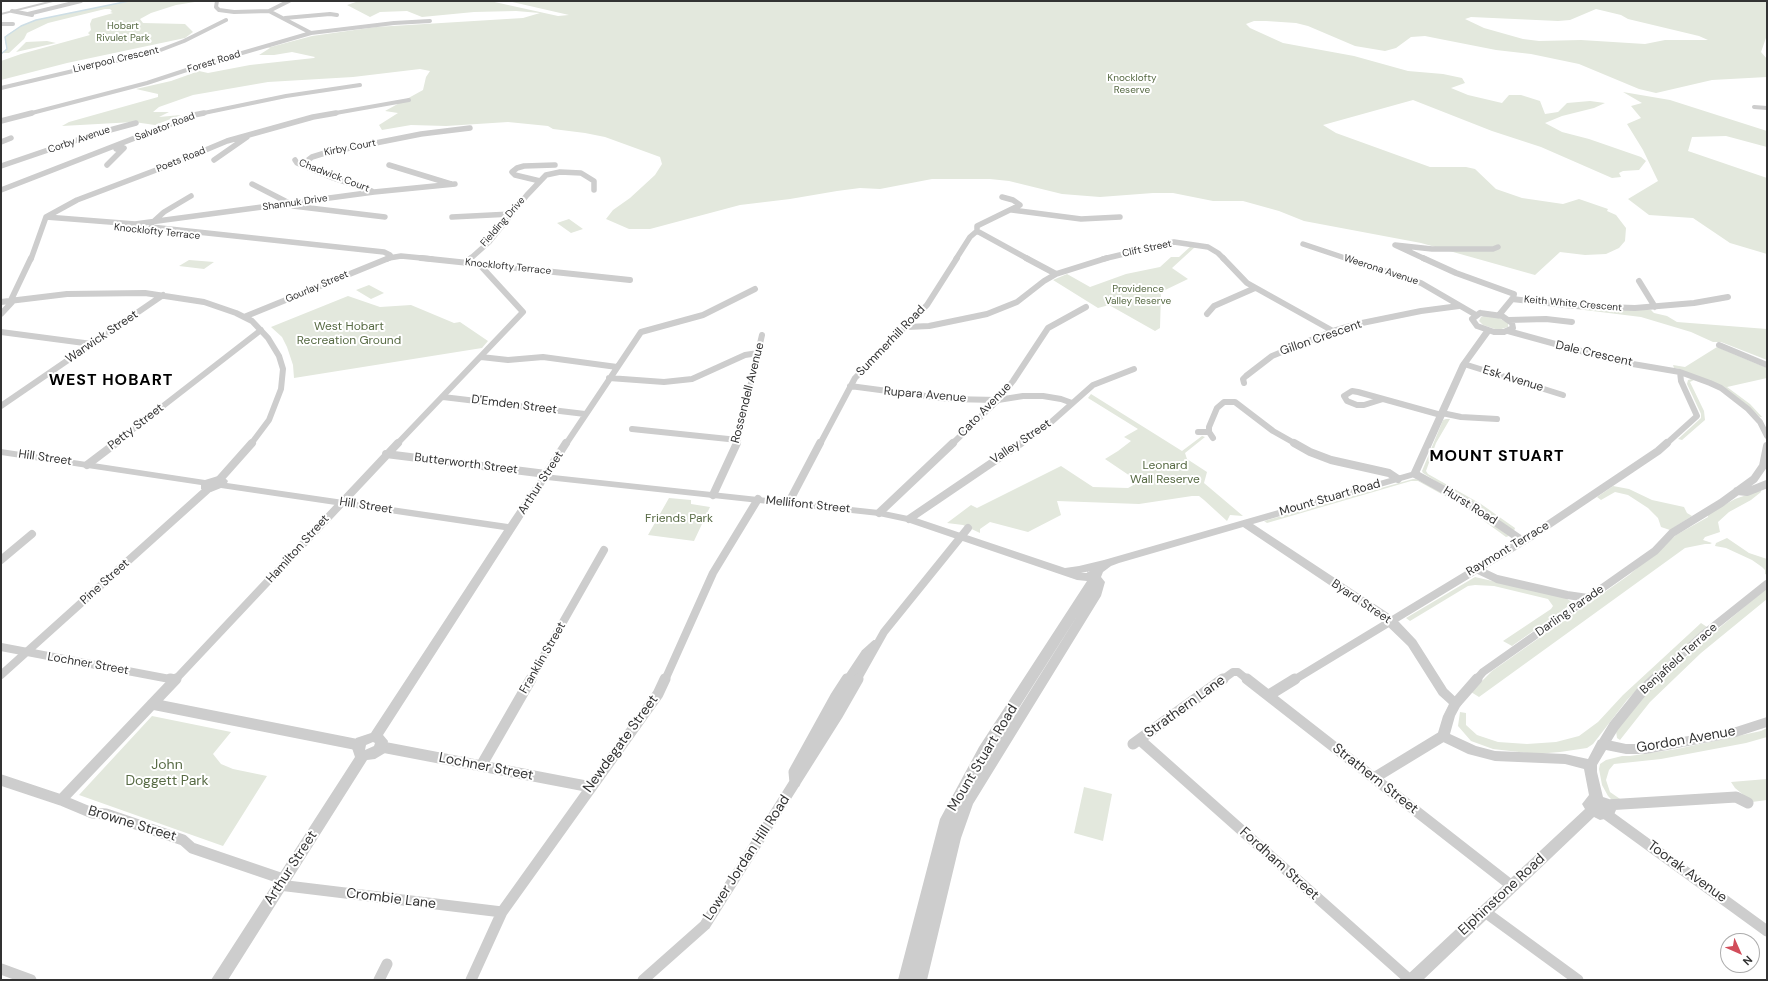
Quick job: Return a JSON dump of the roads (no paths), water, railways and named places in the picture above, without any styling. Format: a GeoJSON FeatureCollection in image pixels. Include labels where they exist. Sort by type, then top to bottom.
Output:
{"type":"FeatureCollection","features":[{"type":"Feature","properties":{"kind":"street"},"geometry":{"type":"LineString","coordinates":[[1,14],[55,1]]}},
{"type":"Feature","properties":{"kind":"street"},"geometry":{"type":"LineString","coordinates":[[28,14],[81,1]]}},
{"type":"Feature","properties":{"kind":"street"},"geometry":{"type":"LineString","coordinates":[[217,1],[217,8],[222,11],[269,11],[286,18],[303,30],[311,33]]}},
{"type":"Feature","properties":{"kind":"street"},"geometry":{"type":"LineString","coordinates":[[269,11],[289,1]]}},
{"type":"Feature","properties":{"kind":"street"},"geometry":{"type":"LineString","coordinates":[[12,11],[39,17]]}},
{"type":"Feature","properties":{"kind":"street"},"geometry":{"type":"LineString","coordinates":[[286,18],[330,14],[337,16]]}},
{"type":"Feature","properties":{"kind":"street","name":"Liverpool Crescent"},"geometry":{"type":"LineString","coordinates":[[1,88],[158,51],[184,42],[226,20]]}},
{"type":"Feature","properties":{"kind":"street","name":"Forest Road"},"geometry":{"type":"LineString","coordinates":[[1,121],[143,84],[311,33],[430,20]]}},
{"type":"Feature","properties":{"kind":"street"},"geometry":{"type":"LineString","coordinates":[[1,24],[13,24]]}},
{"type":"Feature","properties":{"kind":"street","name":"Salvator Road"},"geometry":{"type":"LineString","coordinates":[[1,189],[86,158],[198,114],[298,94],[360,85]]}},
{"type":"Feature","properties":{"kind":"street","name":"Poets Road"},"geometry":{"type":"LineString","coordinates":[[46,217],[77,200],[172,164],[214,146],[248,135],[313,117],[409,100]]}},
{"type":"Feature","properties":{"kind":"street"},"geometry":{"type":"LineString","coordinates":[[1754,107],[1767,108]]}},
{"type":"Feature","properties":{"kind":"street","name":"Corby Avenue"},"geometry":{"type":"LineString","coordinates":[[1,167],[95,134],[136,123]]}},
{"type":"Feature","properties":{"kind":"street","name":"Kirby Court"},"geometry":{"type":"LineString","coordinates":[[303,164],[308,159],[318,155],[421,134],[470,128]]}},
{"type":"Feature","properties":{"kind":"street"},"geometry":{"type":"LineString","coordinates":[[214,160],[228,152],[248,135]]}},
{"type":"Feature","properties":{"kind":"street"},"geometry":{"type":"LineString","coordinates":[[1,142],[11,138]]}},
{"type":"Feature","properties":{"kind":"street"},"geometry":{"type":"LineString","coordinates":[[86,158],[124,147],[107,165]]}},
{"type":"Feature","properties":{"kind":"street","name":"Chadwick Court"},"geometry":{"type":"LineString","coordinates":[[295,160],[297,163],[303,164],[334,178],[374,192]]}},
{"type":"Feature","properties":{"kind":"street","name":"Shannuk Drive"},"geometry":{"type":"LineString","coordinates":[[135,224],[152,224],[374,192],[453,184],[389,165]]}},
{"type":"Feature","properties":{"kind":"street"},"geometry":{"type":"LineString","coordinates":[[540,181],[512,172],[516,168],[524,166],[555,165]]}},
{"type":"Feature","properties":{"kind":"street","name":"Salvator Road"},"geometry":{"type":"LineString","coordinates":[[1,189],[45,171]]}},
{"type":"Feature","properties":{"kind":"street","name":"Fielding Drive"},"geometry":{"type":"LineString","coordinates":[[465,263],[489,242],[511,214],[546,175],[554,172],[576,173],[589,177],[594,181],[594,190]]}},
{"type":"Feature","properties":{"kind":"street"},"geometry":{"type":"LineString","coordinates":[[252,184],[294,207],[387,215]]}},
{"type":"Feature","properties":{"kind":"street"},"geometry":{"type":"LineString","coordinates":[[152,224],[164,212],[190,196]]}},
{"type":"Feature","properties":{"kind":"street"},"geometry":{"type":"LineString","coordinates":[[1002,197],[1013,200],[1020,205],[1012,210]]}},
{"type":"Feature","properties":{"kind":"street"},"geometry":{"type":"LineString","coordinates":[[1012,210],[1081,219],[1120,217]]}},
{"type":"Feature","properties":{"kind":"street","name":"Summerhill Road"},"geometry":{"type":"LineString","coordinates":[[789,502],[850,386],[858,375],[927,305],[970,237],[978,231],[976,228],[981,224],[1012,210]]}},
{"type":"Feature","properties":{"kind":"street"},"geometry":{"type":"LineString","coordinates":[[452,217],[511,214]]}},
{"type":"Feature","properties":{"kind":"street"},"geometry":{"type":"LineString","coordinates":[[1,314],[11,302],[33,254],[46,217]]}},
{"type":"Feature","properties":{"kind":"street","name":"Knocklofty Terrace"},"geometry":{"type":"LineString","coordinates":[[46,217],[135,224]]}},
{"type":"Feature","properties":{"kind":"street","name":"Knocklofty Terrace"},"geometry":{"type":"LineString","coordinates":[[69,219],[105,226],[246,241]]}},
{"type":"Feature","properties":{"kind":"street","name":"Knocklofty Terrace"},"geometry":{"type":"LineString","coordinates":[[152,224],[384,252],[389,256]]}},
{"type":"Feature","properties":{"kind":"street"},"geometry":{"type":"LineString","coordinates":[[978,231],[1056,274]]}},
{"type":"Feature","properties":{"kind":"street","name":"Clift Street"},"geometry":{"type":"LineString","coordinates":[[907,326],[929,326],[987,314],[1016,302],[1056,274],[1111,256],[1168,243],[1185,242],[1202,245],[1218,253],[1241,278],[1255,288],[1333,331]]}},
{"type":"Feature","properties":{"kind":"street","name":"Weerona Avenue"},"geometry":{"type":"LineString","coordinates":[[1303,244],[1421,283],[1476,315]]}},
{"type":"Feature","properties":{"kind":"street"},"geometry":{"type":"LineString","coordinates":[[1498,247],[1493,249],[1432,249],[1395,245],[1456,273],[1514,294],[1512,299],[1499,315]]}},
{"type":"Feature","properties":{"kind":"street","name":"Knocklofty Terrace"},"geometry":{"type":"LineString","coordinates":[[343,252],[378,256],[401,256],[630,280]]}},
{"type":"Feature","properties":{"kind":"street","name":"Gourlay Street"},"geometry":{"type":"LineString","coordinates":[[244,317],[389,256]]}},
{"type":"Feature","properties":{"kind":"street","name":"Hamilton Street"},"geometry":{"type":"LineString","coordinates":[[61,800],[386,454],[443,397],[523,312],[479,264]]}},
{"type":"Feature","properties":{"kind":"street"},"geometry":{"type":"LineString","coordinates":[[1639,281],[1655,307]]}},
{"type":"Feature","properties":{"kind":"street"},"geometry":{"type":"LineString","coordinates":[[1207,314],[1214,306],[1255,288]]}},
{"type":"Feature","properties":{"kind":"street","name":"Arthur Street"},"geometry":{"type":"LineString","coordinates":[[378,742],[511,528],[585,414],[642,331],[703,315],[755,289]]}},
{"type":"Feature","properties":{"kind":"street"},"geometry":{"type":"LineString","coordinates":[[1,302],[90,293],[163,295],[204,302],[244,317],[261,330],[275,348],[279,356],[283,370],[282,389],[269,420],[260,434],[220,482],[213,479],[208,486]]}},
{"type":"Feature","properties":{"kind":"street","name":"Warwick Street"},"geometry":{"type":"LineString","coordinates":[[1,406],[163,295]]}},
{"type":"Feature","properties":{"kind":"street","name":"Keith White Crescent"},"geometry":{"type":"LineString","coordinates":[[1512,299],[1589,307],[1635,308],[1694,303],[1728,297]]}},
{"type":"Feature","properties":{"kind":"street"},"geometry":{"type":"LineString","coordinates":[[1,309],[11,302]]}},
{"type":"Feature","properties":{"kind":"street","name":"Gillon Crescent"},"geometry":{"type":"LineString","coordinates":[[1244,383],[1243,380],[1246,376],[1272,356],[1333,331],[1357,324],[1421,311],[1459,306]]}},
{"type":"Feature","properties":{"kind":"street","name":"Cato Avenue"},"geometry":{"type":"LineString","coordinates":[[879,513],[998,400],[1013,382],[1048,328],[1086,307]]}},
{"type":"Feature","properties":{"kind":"street"},"geometry":{"type":"LineString","coordinates":[[1415,474],[1464,364],[1488,331],[1474,322],[1473,317],[1486,313],[1499,315],[1512,322],[1513,328],[1508,331]]}},
{"type":"Feature","properties":{"kind":"street"},"geometry":{"type":"LineString","coordinates":[[1509,320],[1540,319],[1572,322]]}},
{"type":"Feature","properties":{"kind":"street","name":"Petty Street"},"geometry":{"type":"LineString","coordinates":[[87,465],[261,330]]}},
{"type":"Feature","properties":{"kind":"street","name":"Dale Crescent"},"geometry":{"type":"LineString","coordinates":[[1488,331],[1508,331],[1621,362],[1680,372]]}},
{"type":"Feature","properties":{"kind":"street"},"geometry":{"type":"LineString","coordinates":[[1,332],[92,344]]}},
{"type":"Feature","properties":{"kind":"street","name":"Rossendell Avenue"},"geometry":{"type":"LineString","coordinates":[[713,495],[738,440],[762,335]]}},
{"type":"Feature","properties":{"kind":"street"},"geometry":{"type":"LineString","coordinates":[[1719,345],[1767,364]]}},
{"type":"Feature","properties":{"kind":"street"},"geometry":{"type":"LineString","coordinates":[[609,378],[664,382],[692,379],[745,355],[758,353]]}},
{"type":"Feature","properties":{"kind":"street"},"geometry":{"type":"LineString","coordinates":[[481,357],[508,360],[543,358],[617,366]]}},
{"type":"Feature","properties":{"kind":"street","name":"Esk Avenue"},"geometry":{"type":"LineString","coordinates":[[1464,364],[1563,395]]}},
{"type":"Feature","properties":{"kind":"street","name":"Valley Street"},"geometry":{"type":"LineString","coordinates":[[909,519],[1049,424],[1093,385],[1134,369]]}},
{"type":"Feature","properties":{"kind":"street"},"geometry":{"type":"LineString","coordinates":[[1680,372],[1710,382],[1729,394],[1754,415],[1767,436]]}},
{"type":"Feature","properties":{"kind":"street","name":"Raymont Terrace"},"geometry":{"type":"LineString","coordinates":[[1269,695],[1523,541],[1646,459],[1695,419],[1697,414],[1682,381],[1680,372]]}},
{"type":"Feature","properties":{"kind":"street","name":"Rupara Avenue"},"geometry":{"type":"LineString","coordinates":[[850,386],[937,398],[998,400],[1023,396],[1043,396],[1061,399],[1072,403]]}},
{"type":"Feature","properties":{"kind":"street","name":"D'Emden Street"},"geometry":{"type":"LineString","coordinates":[[443,397],[585,414]]}},
{"type":"Feature","properties":{"kind":"street"},"geometry":{"type":"LineString","coordinates":[[1383,398],[1442,414],[1461,417],[1497,419]]}},
{"type":"Feature","properties":{"kind":"street"},"geometry":{"type":"LineString","coordinates":[[1198,432],[1211,435],[1209,427],[1221,404],[1224,402],[1236,402],[1273,431],[1310,452],[1332,460],[1389,474],[1398,479]]}},
{"type":"Feature","properties":{"kind":"street"},"geometry":{"type":"LineString","coordinates":[[632,429],[738,440]]}},
{"type":"Feature","properties":{"kind":"street","name":"Darling Parade"},"geometry":{"type":"LineString","coordinates":[[1443,736],[1449,716],[1456,703],[1483,672],[1655,551],[1672,533],[1721,503],[1759,474],[1763,466],[1767,446]]}},
{"type":"Feature","properties":{"kind":"street","name":"Hill Street"},"geometry":{"type":"LineString","coordinates":[[1,452],[208,486]]}},
{"type":"Feature","properties":{"kind":"street","name":"Butterworth Street"},"geometry":{"type":"LineString","coordinates":[[386,454],[545,476]]}},
{"type":"Feature","properties":{"kind":"street","name":"Hurst Road"},"geometry":{"type":"LineString","coordinates":[[1415,474],[1466,502],[1523,541]]}},
{"type":"Feature","properties":{"kind":"street","name":"Mount Stuart Road"},"geometry":{"type":"LineString","coordinates":[[906,980],[947,819],[984,751],[1102,567],[1107,563],[1415,474]]}},
{"type":"Feature","properties":{"kind":"street","name":"Mellifont Street"},"geometry":{"type":"LineString","coordinates":[[545,476],[879,513],[909,519],[1082,577],[1095,577]]}},
{"type":"Feature","properties":{"kind":"street","name":"Hill Street"},"geometry":{"type":"LineString","coordinates":[[220,482],[511,528]]}},
{"type":"Feature","properties":{"kind":"street"},"geometry":{"type":"LineString","coordinates":[[1737,491],[1747,492],[1767,484]]}},
{"type":"Feature","properties":{"kind":"street","name":"Pine Street"},"geometry":{"type":"LineString","coordinates":[[1,675],[27,653],[208,486]]}},
{"type":"Feature","properties":{"kind":"street","name":"Newdegate Street"},"geometry":{"type":"LineString","coordinates":[[471,980],[502,912],[658,694],[713,573],[758,499]]}},
{"type":"Feature","properties":{"kind":"street","name":"Byard Street"},"geometry":{"type":"LineString","coordinates":[[1244,523],[1390,621],[1412,643],[1443,692],[1456,703]]}},
{"type":"Feature","properties":{"kind":"street","name":"Lower Jordan Hill Road"},"geometry":{"type":"LineString","coordinates":[[643,980],[705,925],[838,714],[878,642],[968,528]]}},
{"type":"Feature","properties":{"kind":"street"},"geometry":{"type":"LineString","coordinates":[[1,560],[32,534]]}},
{"type":"Feature","properties":{"kind":"street","name":"Franklin Street"},"geometry":{"type":"LineString","coordinates":[[481,766],[604,550]]}},
{"type":"Feature","properties":{"kind":"street","name":"Mellifont Street"},"geometry":{"type":"LineString","coordinates":[[1063,570],[1079,570],[1107,563]]}},
{"type":"Feature","properties":{"kind":"street"},"geometry":{"type":"LineString","coordinates":[[1476,569],[1497,579],[1567,596],[1588,598]]}},
{"type":"Feature","properties":{"kind":"street","name":"Mellifont Street"},"geometry":{"type":"LineString","coordinates":[[1079,570],[1095,577]]}},
{"type":"Feature","properties":{"kind":"street","name":"Mount Stuart Road"},"geometry":{"type":"LineString","coordinates":[[919,980],[954,838],[967,802],[1095,596],[1099,582],[1095,577]]}},
{"type":"Feature","properties":{"kind":"street","name":"Benjafield Terrace"},"geometry":{"type":"LineString","coordinates":[[1603,744],[1614,726],[1643,690],[1703,636],[1767,584]]}},
{"type":"Feature","properties":{"kind":"street","name":"Lochner Street"},"geometry":{"type":"LineString","coordinates":[[1,647],[175,680]]}},
{"type":"Feature","properties":{"kind":"street","name":"Strathern Lane"},"geometry":{"type":"LineString","coordinates":[[1141,744],[1233,672],[1238,672]]}},
{"type":"Feature","properties":{"kind":"street","name":"Strathern Street"},"geometry":{"type":"LineString","coordinates":[[1238,672],[1512,886]]}},
{"type":"Feature","properties":{"kind":"street"},"geometry":{"type":"LineString","coordinates":[[152,704],[374,754],[378,742]]}},
{"type":"Feature","properties":{"kind":"street","name":"Gordon Avenue"},"geometry":{"type":"LineString","coordinates":[[1603,744],[1626,749],[1646,749],[1736,732],[1767,722]]}},
{"type":"Feature","properties":{"kind":"street"},"geometry":{"type":"LineString","coordinates":[[1374,778],[1443,736],[1473,750],[1494,756],[1577,760],[1591,765]]}},
{"type":"Feature","properties":{"kind":"street","name":"Lochner Street"},"geometry":{"type":"LineString","coordinates":[[378,742],[481,766],[591,787]]}},
{"type":"Feature","properties":{"kind":"street","name":"Fordham Street"},"geometry":{"type":"LineString","coordinates":[[1141,744],[1411,980]]}},
{"type":"Feature","properties":{"kind":"street"},"geometry":{"type":"LineString","coordinates":[[1603,744],[1591,765],[1590,772],[1601,808],[1729,797],[1736,797],[1748,803]]}},
{"type":"Feature","properties":{"kind":"street","name":"Arthur Street"},"geometry":{"type":"LineString","coordinates":[[219,980],[281,882],[361,750]]}},
{"type":"Feature","properties":{"kind":"street","name":"Browne Street"},"geometry":{"type":"LineString","coordinates":[[1,780],[61,800],[92,813],[106,814],[183,840],[192,848],[281,882]]}},
{"type":"Feature","properties":{"kind":"street","name":"Elphinstone Road"},"geometry":{"type":"LineString","coordinates":[[1411,980],[1512,886],[1601,808]]}},
{"type":"Feature","properties":{"kind":"street","name":"Toorak Avenue"},"geometry":{"type":"LineString","coordinates":[[1601,808],[1767,931]]}},
{"type":"Feature","properties":{"kind":"street","name":"Crombie Lane"},"geometry":{"type":"LineString","coordinates":[[281,882],[502,912]]}},
{"type":"Feature","properties":{"kind":"street"},"geometry":{"type":"LineString","coordinates":[[1485,912],[1578,980]]}},
{"type":"Feature","properties":{"kind":"street"},"geometry":{"type":"LineString","coordinates":[[379,980],[387,964]]}},
{"type":"Feature","properties":{"kind":"street"},"geometry":{"type":"LineString","coordinates":[[1,969],[25,979]]}},
{"type":"Feature","properties":{"kind":"waterway"},"geometry":{"type":"LineString","coordinates":[[1,54],[7,49],[5,37],[21,26],[36,20],[129,1]]}},
{"type":"Feature","properties":{"kind":"district","name":"WEST HOBART"},"geometry":{"type":"Point","coordinates":[111,381]}},
{"type":"Feature","properties":{"kind":"district","name":"MOUNT STUART"},"geometry":{"type":"Point","coordinates":[1497,457]}},
{"type":"Feature","properties":{"kind":"park label","name":"Hobart Rivulet Park"},"geometry":{"type":"Point","coordinates":[123,32]}},
{"type":"Feature","properties":{"kind":"park label","name":"Knocklofty Reserve"},"geometry":{"type":"Point","coordinates":[1132,84]}},
{"type":"Feature","properties":{"kind":"park label","name":"Providence Valley Reserve"},"geometry":{"type":"Point","coordinates":[1138,294]}},
{"type":"Feature","properties":{"kind":"park label","name":"West Hobart Recreation Ground"},"geometry":{"type":"Point","coordinates":[349,334]}},
{"type":"Feature","properties":{"kind":"park label","name":"Leonard Wall Reserve"},"geometry":{"type":"Point","coordinates":[1165,473]}},
{"type":"Feature","properties":{"kind":"park label","name":"Friends Park"},"geometry":{"type":"Point","coordinates":[679,519]}},
{"type":"Feature","properties":{"kind":"park label","name":"John Doggett Park"},"geometry":{"type":"Point","coordinates":[167,774]}}]}
